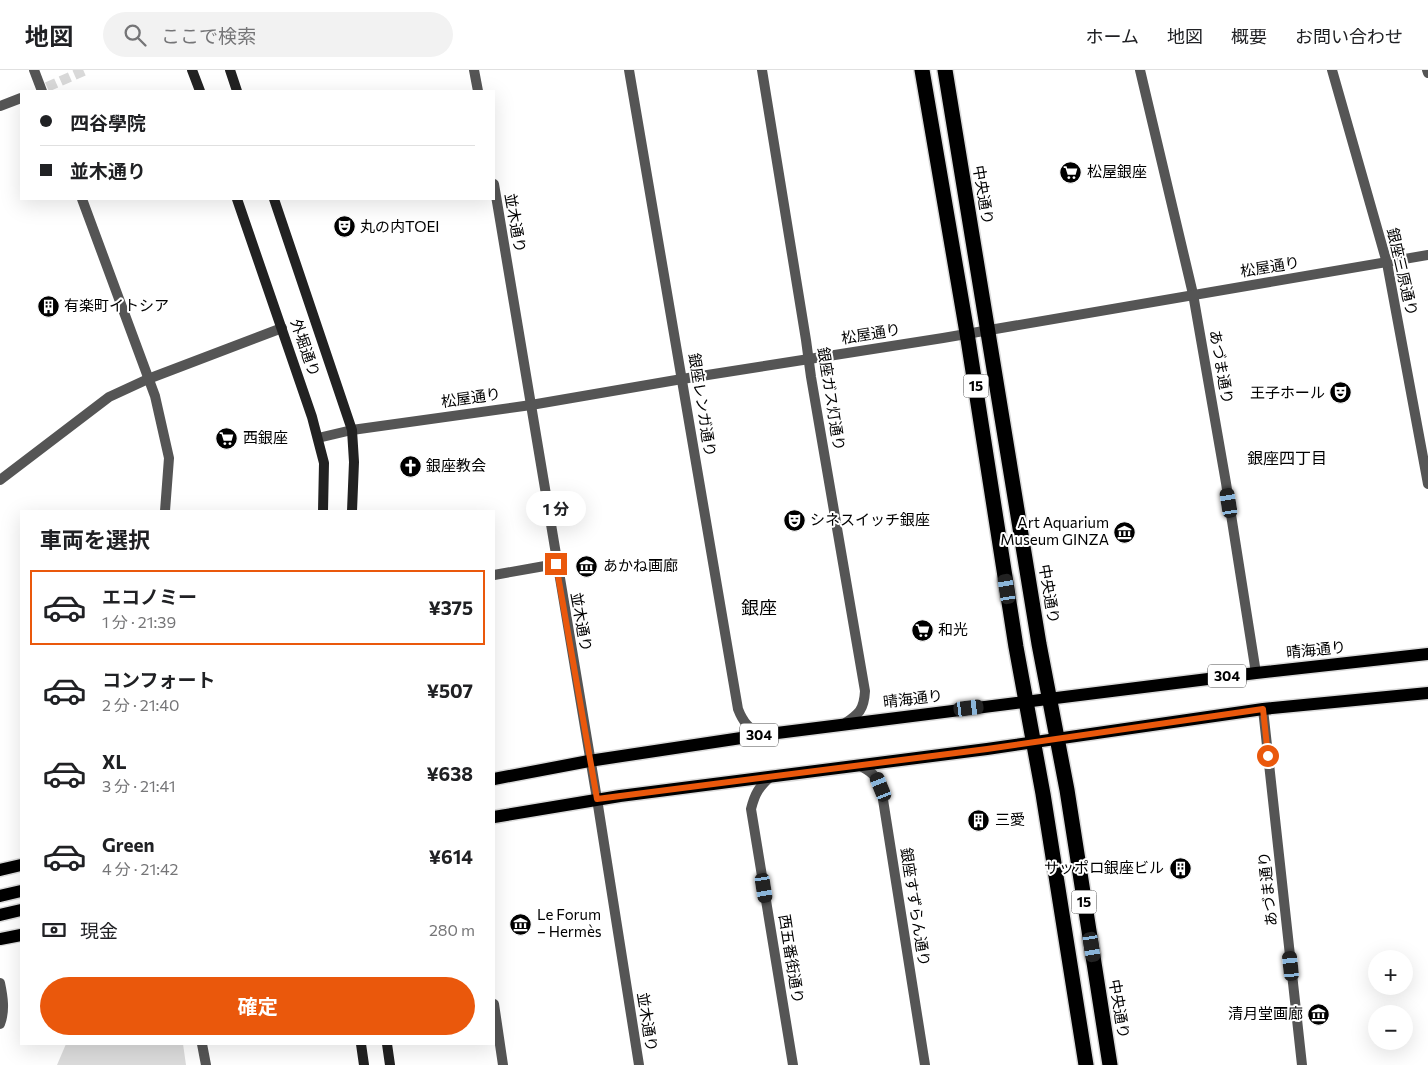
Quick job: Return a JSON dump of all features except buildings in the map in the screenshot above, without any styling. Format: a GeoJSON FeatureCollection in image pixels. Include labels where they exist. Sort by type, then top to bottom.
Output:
{"type":"FeatureCollection","features":[{"type":"Feature","properties":{"kind":"highway","name":"15"},"geometry":{"type":"LineString","coordinates":[[922,70],[968,333],[1016,647],[1086,1065]]}},
{"type":"Feature","properties":{"kind":"highway","name":"中央通り"},"geometry":{"type":"LineString","coordinates":[[945,70],[987,329],[1067,790],[1110,1065]]}},
{"type":"Feature","properties":{"kind":"main road"},"geometry":{"type":"LineString","coordinates":[[192,70],[200,90]]}},
{"type":"Feature","properties":{"kind":"main road"},"geometry":{"type":"LineString","coordinates":[[230,70],[237,90]]}},
{"type":"Feature","properties":{"kind":"main road","name":"外堀通り"},"geometry":{"type":"LineString","coordinates":[[237,200],[318,438],[324,463],[323,510]]}},
{"type":"Feature","properties":{"kind":"main road","name":"外堀通り"},"geometry":{"type":"LineString","coordinates":[[274,200],[352,430],[354,471],[352,510]]}},
{"type":"Feature","properties":{"kind":"main road","name":"晴海通り"},"geometry":{"type":"LineString","coordinates":[[495,779],[589,761],[761,735],[1256,672],[1428,654]]}},
{"type":"Feature","properties":{"kind":"main road"},"geometry":{"type":"LineString","coordinates":[[495,817],[597,799],[1033,742],[1263,709],[1428,694]]}},
{"type":"Feature","properties":{"kind":"main road"},"geometry":{"type":"LineString","coordinates":[[0,870],[20,865]]}},
{"type":"Feature","properties":{"kind":"main road"},"geometry":{"type":"LineString","coordinates":[[0,896],[20,892]]}},
{"type":"Feature","properties":{"kind":"main road"},"geometry":{"type":"LineString","coordinates":[[0,915],[20,910]]}},
{"type":"Feature","properties":{"kind":"main road"},"geometry":{"type":"LineString","coordinates":[[1,940],[20,935]]}},
{"type":"Feature","properties":{"kind":"main road"},"geometry":{"type":"LineString","coordinates":[[361,1045],[364,1065]]}},
{"type":"Feature","properties":{"kind":"main road"},"geometry":{"type":"LineString","coordinates":[[387,1045],[390,1065]]}},
{"type":"Feature","properties":{"kind":"street"},"geometry":{"type":"LineString","coordinates":[[34,70],[42,90]]}},
{"type":"Feature","properties":{"kind":"street"},"geometry":{"type":"LineString","coordinates":[[474,70],[478,90]]}},
{"type":"Feature","properties":{"kind":"street","name":"銀座レンガ通り"},"geometry":{"type":"LineString","coordinates":[[629,70],[738,709],[742,721],[761,735]]}},
{"type":"Feature","properties":{"kind":"street","name":"銀座ガス灯通り"},"geometry":{"type":"LineString","coordinates":[[762,70],[808,358],[865,691],[864,703],[858,714],[844,724]]}},
{"type":"Feature","properties":{"kind":"street","name":"あづま通り"},"geometry":{"type":"LineString","coordinates":[[1140,70],[1193,294],[1256,672]]}},
{"type":"Feature","properties":{"kind":"street","name":"銀座三原通り"},"geometry":{"type":"LineString","coordinates":[[1332,70],[1387,263],[1428,484]]}},
{"type":"Feature","properties":{"kind":"street"},"geometry":{"type":"LineString","coordinates":[[0,106],[20,98]]}},
{"type":"Feature","properties":{"kind":"street","name":"並木通り"},"geometry":{"type":"LineString","coordinates":[[495,190],[556,564],[597,799],[639,1065]]}},
{"type":"Feature","properties":{"kind":"street"},"geometry":{"type":"LineString","coordinates":[[82,200],[155,396],[170,458],[165,510]]}},
{"type":"Feature","properties":{"kind":"street","name":"松屋通り"},"geometry":{"type":"LineString","coordinates":[[318,438],[352,430],[531,405],[1428,255]]}},
{"type":"Feature","properties":{"kind":"street"},"geometry":{"type":"LineString","coordinates":[[0,480],[109,397],[148,379],[282,328]]}},
{"type":"Feature","properties":{"kind":"street"},"geometry":{"type":"LineString","coordinates":[[495,575],[556,564]]}},
{"type":"Feature","properties":{"kind":"street","name":"あづま通り"},"geometry":{"type":"LineString","coordinates":[[1263,709],[1302,1065]]}},
{"type":"Feature","properties":{"kind":"street","name":"銀座すずらん通り"},"geometry":{"type":"LineString","coordinates":[[859,765],[877,777],[881,787],[925,1065]]}},
{"type":"Feature","properties":{"kind":"street","name":"西五番街通り"},"geometry":{"type":"LineString","coordinates":[[771,776],[760,786],[754,796],[751,809],[793,1065]]}},
{"type":"Feature","properties":{"kind":"street"},"geometry":{"type":"LineString","coordinates":[[0,983],[3,998],[3,1017],[0,1024]]}},
{"type":"Feature","properties":{"kind":"street"},"geometry":{"type":"LineString","coordinates":[[495,1011],[503,1065]]}},
{"type":"Feature","properties":{"kind":"street"},"geometry":{"type":"LineString","coordinates":[[202,1045],[206,1065]]}},
{"type":"Feature","properties":{"kind":"shaded area"},"geometry":{"type":"Polygon","coordinates":[[[66,1045],[183,1045],[186,1065],[57,1065],[66,1045]]]}},
{"type":"Feature","properties":{"kind":"tunnel"},"geometry":{"type":"LineString","coordinates":[[47,87],[86,70]]}},
{"type":"Feature","properties":{"kind":"place","name":"松屋銀座"},"geometry":{"type":"Point","coordinates":[1071,172]}},
{"type":"Feature","properties":{"kind":"place","name":"丸の内TOEI"},"geometry":{"type":"Point","coordinates":[344,227]}},
{"type":"Feature","properties":{"kind":"place","name":"有楽町イトシア"},"geometry":{"type":"Point","coordinates":[48,306]}},
{"type":"Feature","properties":{"kind":"place","name":"王子ホール"},"geometry":{"type":"Point","coordinates":[1341,393]}},
{"type":"Feature","properties":{"kind":"place","name":"西銀座"},"geometry":{"type":"Point","coordinates":[227,438]}},
{"type":"Feature","properties":{"kind":"place","name":"銀座教会"},"geometry":{"type":"Point","coordinates":[410,466]}},
{"type":"Feature","properties":{"kind":"place","name":"シネスイッチ銀座"},"geometry":{"type":"Point","coordinates":[794,520]}},
{"type":"Feature","properties":{"kind":"place","name":"Art Aquarium Museum GINZA"},"geometry":{"type":"Point","coordinates":[1125,532]}},
{"type":"Feature","properties":{"kind":"place","name":"あかね画廊"},"geometry":{"type":"Point","coordinates":[587,566]}},
{"type":"Feature","properties":{"kind":"place","name":"和光"},"geometry":{"type":"Point","coordinates":[922,630]}},
{"type":"Feature","properties":{"kind":"place","name":"三愛"},"geometry":{"type":"Point","coordinates":[979,820]}},
{"type":"Feature","properties":{"kind":"place","name":"サッポロ銀座ビル"},"geometry":{"type":"Point","coordinates":[1180,868]}},
{"type":"Feature","properties":{"kind":"place","name":"Le Forum – Hermès"},"geometry":{"type":"Point","coordinates":[521,924]}},
{"type":"Feature","properties":{"kind":"place","name":"清月堂画廊"},"geometry":{"type":"Point","coordinates":[1319,1014]}},
{"type":"Feature","properties":{"kind":"district","name":"銀座四丁目"},"geometry":{"type":"Point","coordinates":[1287,458]}},
{"type":"Feature","properties":{"kind":"district","name":"銀座"},"geometry":{"type":"Point","coordinates":[759,608]}},
{"type":"Feature","properties":{"kind":"route"},"geometry":{"type":"LineString","coordinates":[[556,564],[597,799],[987,749],[1263,709],[1268,756]]}}]}
